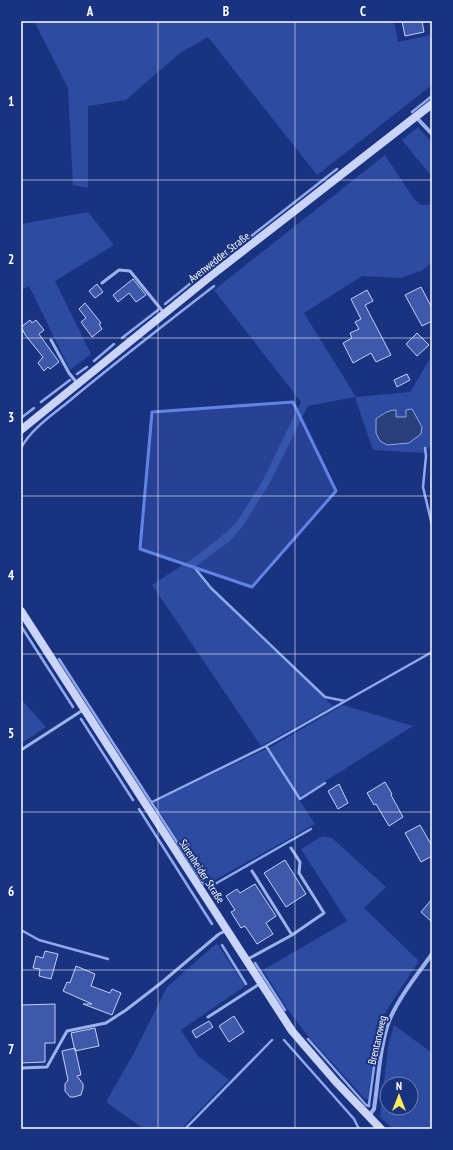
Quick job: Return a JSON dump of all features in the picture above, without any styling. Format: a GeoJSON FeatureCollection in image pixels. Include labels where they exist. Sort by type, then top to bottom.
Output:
{"type":"FeatureCollection","features":[{"type":"Feature","properties":{"kind":"street","name":"Avenwedder Straße"},"geometry":{"type":"LineString","coordinates":[[21,430],[165,314],[432,104]]}},
{"type":"Feature","properties":{"kind":"street"},"geometry":{"type":"LineString","coordinates":[[416,117],[432,134]]}},
{"type":"Feature","properties":{"kind":"street","name":"Sürenheider Straße"},"geometry":{"type":"LineString","coordinates":[[21,611],[292,1031],[377,1128]]}},
{"type":"Feature","properties":{"kind":"street","name":"Brentanoweg"},"geometry":{"type":"LineString","coordinates":[[368,1116],[374,1109],[383,1047],[389,1022],[398,1003],[432,954]]}},
{"type":"Feature","properties":{"kind":"lane"},"geometry":{"type":"LineString","coordinates":[[102,283],[119,270],[130,271],[165,314]]}},
{"type":"Feature","properties":{"kind":"lane"},"geometry":{"type":"LineString","coordinates":[[51,340],[69,373],[78,384]]}},
{"type":"Feature","properties":{"kind":"lane"},"geometry":{"type":"LineString","coordinates":[[21,750],[84,709]]}},
{"type":"Feature","properties":{"kind":"lane"},"geometry":{"type":"LineString","coordinates":[[246,960],[292,935],[324,913],[299,873],[300,862],[291,848]]}},
{"type":"Feature","properties":{"kind":"lane"},"geometry":{"type":"LineString","coordinates":[[252,871],[292,935]]}},
{"type":"Feature","properties":{"kind":"lane"},"geometry":{"type":"LineString","coordinates":[[21,1068],[47,1067],[67,1031],[106,1023],[111,1020],[161,983],[219,934],[226,930]]}},
{"type":"Feature","properties":{"kind":"lane"},"geometry":{"type":"LineString","coordinates":[[208,1017],[261,983]]}},
{"type":"Feature","properties":{"kind":"highlighted area"},"geometry":{"type":"Polygon","coordinates":[[[293,402],[336,491],[252,587],[140,549],[152,412],[293,402]]]}},
{"type":"Feature","properties":{"kind":"shaded area"},"geometry":{"type":"Polygon","coordinates":[[[34,21],[394,21],[398,42],[430,35],[432,45],[432,85],[317,175],[208,37],[180,53],[126,100],[88,106],[88,188],[73,185],[68,88],[34,21]]]}},
{"type":"Feature","properties":{"kind":"shaded area"},"geometry":{"type":"Polygon","coordinates":[[[418,127],[432,143],[432,177],[402,140],[418,127]]]}},
{"type":"Feature","properties":{"kind":"shaded area"},"geometry":{"type":"Polygon","coordinates":[[[385,155],[414,199],[421,205],[432,204],[432,263],[421,271],[401,278],[362,276],[304,313],[356,397],[410,392],[432,355],[432,445],[423,453],[373,450],[355,397],[308,406],[269,484],[243,526],[230,541],[193,568],[211,588],[333,706],[261,746],[152,585],[195,557],[236,523],[262,482],[301,402],[214,290],[385,155]]]}},
{"type":"Feature","properties":{"kind":"shaded area"},"geometry":{"type":"Polygon","coordinates":[[[88,212],[114,245],[55,281],[91,354],[70,370],[29,286],[21,290],[21,224],[88,212]]]}},
{"type":"Feature","properties":{"kind":"shaded area"},"geometry":{"type":"Polygon","coordinates":[[[412,409],[422,427],[421,434],[409,443],[387,445],[380,441],[376,433],[376,419],[393,410],[396,410],[396,417],[406,417],[406,410],[412,409]]]}},
{"type":"Feature","properties":{"kind":"shaded area"},"geometry":{"type":"Polygon","coordinates":[[[21,699],[46,727],[21,744],[21,699]]]}},
{"type":"Feature","properties":{"kind":"shaded area"},"geometry":{"type":"Polygon","coordinates":[[[343,705],[413,726],[300,797],[269,748],[343,705]]]}},
{"type":"Feature","properties":{"kind":"shaded area"},"geometry":{"type":"Polygon","coordinates":[[[266,749],[315,824],[206,885],[154,802],[266,749]]]}},
{"type":"Feature","properties":{"kind":"shaded area"},"geometry":{"type":"Polygon","coordinates":[[[322,836],[332,838],[386,887],[364,908],[419,961],[381,1019],[375,1045],[368,1099],[365,1099],[308,1036],[288,1010],[263,970],[347,921],[301,849],[322,836]]]}},
{"type":"Feature","properties":{"kind":"shaded area"},"geometry":{"type":"Polygon","coordinates":[[[217,943],[245,986],[181,1030],[198,1056],[229,1080],[181,1129],[144,1129],[106,1102],[134,1053],[167,987],[217,943]]]}},
{"type":"Feature","properties":{"kind":"shaded area"},"geometry":{"type":"Polygon","coordinates":[[[394,1025],[432,1053],[432,1129],[393,1129],[380,1117],[419,1116],[419,1076],[385,1076],[388,1046],[394,1025]]]}},
{"type":"Feature","properties":{"kind":"building"},"geometry":{"type":"Polygon","coordinates":[[[402,21],[422,21],[424,32],[405,36],[402,21]]]}},
{"type":"Feature","properties":{"kind":"building"},"geometry":{"type":"Polygon","coordinates":[[[133,279],[146,295],[136,302],[129,293],[118,302],[113,295],[133,279]]]}},
{"type":"Feature","properties":{"kind":"building"},"geometry":{"type":"Polygon","coordinates":[[[97,284],[103,292],[95,298],[89,291],[97,284]]]}},
{"type":"Feature","properties":{"kind":"building"},"geometry":{"type":"Polygon","coordinates":[[[421,287],[432,308],[432,321],[422,326],[405,295],[421,287]]]}},
{"type":"Feature","properties":{"kind":"building"},"geometry":{"type":"Polygon","coordinates":[[[367,290],[373,301],[365,305],[391,355],[376,362],[371,353],[353,363],[343,343],[352,338],[350,333],[359,329],[355,322],[361,319],[351,299],[367,290]]]}},
{"type":"Feature","properties":{"kind":"building"},"geometry":{"type":"Polygon","coordinates":[[[85,303],[101,323],[99,324],[102,329],[92,337],[81,322],[86,318],[79,309],[85,303]]]}},
{"type":"Feature","properties":{"kind":"building"},"geometry":{"type":"Polygon","coordinates":[[[30,320],[32,323],[36,320],[44,330],[39,334],[59,362],[50,369],[48,367],[44,371],[38,363],[43,357],[26,336],[21,327],[30,320]]]}},
{"type":"Feature","properties":{"kind":"building"},"geometry":{"type":"Polygon","coordinates":[[[417,333],[429,345],[417,356],[406,344],[417,333]]]}},
{"type":"Feature","properties":{"kind":"building"},"geometry":{"type":"Polygon","coordinates":[[[407,374],[410,380],[397,387],[394,380],[407,374]]]}},
{"type":"Feature","properties":{"kind":"building"},"geometry":{"type":"Polygon","coordinates":[[[385,782],[403,817],[389,826],[376,804],[374,805],[367,793],[385,782]]]}},
{"type":"Feature","properties":{"kind":"building"},"geometry":{"type":"Polygon","coordinates":[[[339,784],[348,803],[338,809],[328,791],[339,784]]]}},
{"type":"Feature","properties":{"kind":"building"},"geometry":{"type":"Polygon","coordinates":[[[420,825],[432,846],[432,856],[421,862],[405,833],[420,825]]]}},
{"type":"Feature","properties":{"kind":"building"},"geometry":{"type":"Polygon","coordinates":[[[285,860],[306,894],[286,907],[264,873],[285,860]]]}},
{"type":"Feature","properties":{"kind":"building"},"geometry":{"type":"Polygon","coordinates":[[[255,884],[276,916],[266,923],[273,934],[257,944],[245,926],[241,928],[231,912],[235,910],[226,896],[237,889],[240,893],[255,884]]]}},
{"type":"Feature","properties":{"kind":"building"},"geometry":{"type":"Polygon","coordinates":[[[432,899],[432,922],[421,912],[432,899]]]}},
{"type":"Feature","properties":{"kind":"building"},"geometry":{"type":"Polygon","coordinates":[[[45,951],[58,954],[51,979],[39,976],[40,969],[33,968],[36,956],[43,958],[45,951]]]}},
{"type":"Feature","properties":{"kind":"building"},"geometry":{"type":"Polygon","coordinates":[[[76,966],[95,974],[91,986],[110,993],[112,989],[121,993],[112,1015],[83,1004],[92,1004],[63,991],[67,982],[70,983],[76,966]]]}},
{"type":"Feature","properties":{"kind":"building"},"geometry":{"type":"Polygon","coordinates":[[[55,1004],[55,1043],[45,1043],[45,1062],[21,1063],[21,1005],[55,1004]]]}},
{"type":"Feature","properties":{"kind":"building"},"geometry":{"type":"Polygon","coordinates":[[[234,1016],[244,1032],[229,1042],[219,1026],[234,1016]]]}},
{"type":"Feature","properties":{"kind":"building"},"geometry":{"type":"Polygon","coordinates":[[[209,1021],[213,1027],[196,1038],[192,1031],[209,1021]]]}},
{"type":"Feature","properties":{"kind":"building"},"geometry":{"type":"Polygon","coordinates":[[[95,1028],[99,1046],[75,1051],[71,1033],[95,1028]]]}},
{"type":"Feature","properties":{"kind":"building"},"geometry":{"type":"Polygon","coordinates":[[[75,1048],[81,1075],[77,1076],[83,1084],[83,1088],[81,1095],[70,1097],[65,1091],[65,1084],[68,1080],[62,1051],[75,1048]]]}},
{"type":"Feature","properties":{"kind":"waterway"},"geometry":{"type":"LineString","coordinates":[[412,112],[432,96]]}},
{"type":"Feature","properties":{"kind":"waterway"},"geometry":{"type":"LineString","coordinates":[[222,259],[337,169]]}},
{"type":"Feature","properties":{"kind":"waterway"},"geometry":{"type":"LineString","coordinates":[[165,304],[212,266]]}},
{"type":"Feature","properties":{"kind":"waterway"},"geometry":{"type":"LineString","coordinates":[[21,448],[30,435],[49,417],[214,286]]}},
{"type":"Feature","properties":{"kind":"waterway"},"geometry":{"type":"LineString","coordinates":[[122,338],[158,310]]}},
{"type":"Feature","properties":{"kind":"waterway"},"geometry":{"type":"LineString","coordinates":[[94,361],[114,344]]}},
{"type":"Feature","properties":{"kind":"waterway"},"geometry":{"type":"LineString","coordinates":[[77,374],[87,367]]}},
{"type":"Feature","properties":{"kind":"waterway"},"geometry":{"type":"LineString","coordinates":[[41,402],[70,380]]}},
{"type":"Feature","properties":{"kind":"waterway"},"geometry":{"type":"LineString","coordinates":[[21,418],[34,408]]}},
{"type":"Feature","properties":{"kind":"waterway"},"geometry":{"type":"LineString","coordinates":[[425,448],[426,456],[423,487],[432,525]]}},
{"type":"Feature","properties":{"kind":"waterway"},"geometry":{"type":"LineString","coordinates":[[194,567],[211,588],[325,697],[345,701]]}},
{"type":"Feature","properties":{"kind":"waterway"},"geometry":{"type":"LineString","coordinates":[[21,626],[73,707]]}},
{"type":"Feature","properties":{"kind":"waterway"},"geometry":{"type":"LineString","coordinates":[[152,802],[266,746],[432,652]]}},
{"type":"Feature","properties":{"kind":"waterway"},"geometry":{"type":"LineString","coordinates":[[59,659],[204,884]]}},
{"type":"Feature","properties":{"kind":"waterway"},"geometry":{"type":"LineString","coordinates":[[81,719],[133,800]]}},
{"type":"Feature","properties":{"kind":"waterway"},"geometry":{"type":"LineString","coordinates":[[266,746],[300,799],[325,783]]}},
{"type":"Feature","properties":{"kind":"waterway"},"geometry":{"type":"LineString","coordinates":[[139,809],[212,924]]}},
{"type":"Feature","properties":{"kind":"waterway"},"geometry":{"type":"LineString","coordinates":[[214,886],[215,884],[311,829]]}},
{"type":"Feature","properties":{"kind":"waterway"},"geometry":{"type":"LineString","coordinates":[[21,930],[39,940],[108,959]]}},
{"type":"Feature","properties":{"kind":"waterway"},"geometry":{"type":"LineString","coordinates":[[222,945],[246,984]]}},
{"type":"Feature","properties":{"kind":"waterway"},"geometry":{"type":"LineString","coordinates":[[255,963],[285,1010]]}},
{"type":"Feature","properties":{"kind":"waterway"},"geometry":{"type":"LineString","coordinates":[[308,1039],[366,1105],[369,1106],[374,1067]]}},
{"type":"Feature","properties":{"kind":"waterway"},"geometry":{"type":"LineString","coordinates":[[185,1129],[272,1040]]}},
{"type":"Feature","properties":{"kind":"waterway"},"geometry":{"type":"LineString","coordinates":[[284,1040],[354,1119],[359,1129]]}}]}
